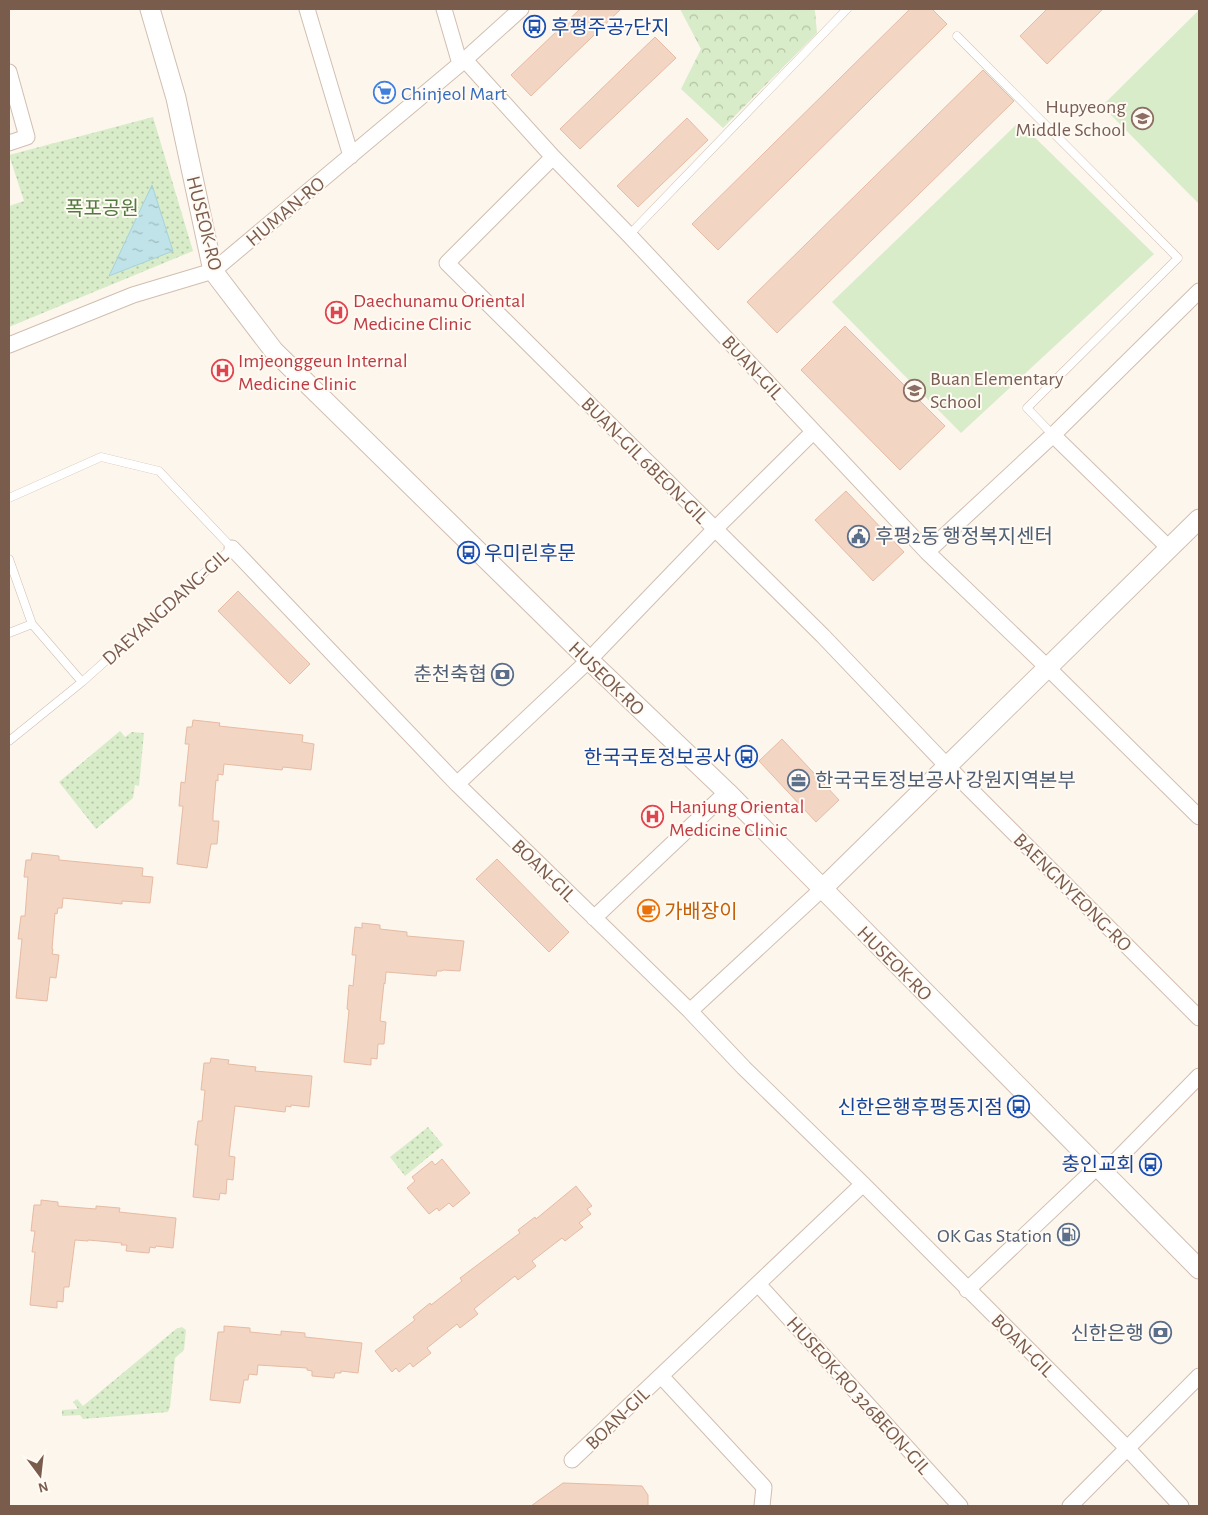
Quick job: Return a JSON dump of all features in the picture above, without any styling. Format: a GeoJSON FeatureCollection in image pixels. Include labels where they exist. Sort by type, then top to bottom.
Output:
{"type":"FeatureCollection","features":[{"type":"Feature","properties":{"kind":"street","name":"HUSEOK-RO"},"geometry":{"type":"LineString","coordinates":[[150,9],[176,98],[213,271],[274,351],[589,660],[727,792],[1199,1269]]}},
{"type":"Feature","properties":{"kind":"street"},"geometry":{"type":"LineString","coordinates":[[307,9],[351,156]]}},
{"type":"Feature","properties":{"kind":"street"},"geometry":{"type":"LineString","coordinates":[[444,9],[463,62]]}},
{"type":"Feature","properties":{"kind":"street","name":"HUMAN-RO"},"geometry":{"type":"LineString","coordinates":[[9,345],[133,295],[213,271],[463,62],[521,9]]}},
{"type":"Feature","properties":{"kind":"street","name":"BUAN-GIL"},"geometry":{"type":"LineString","coordinates":[[463,62],[629,234],[927,552],[1048,668]]}},
{"type":"Feature","properties":{"kind":"street"},"geometry":{"type":"LineString","coordinates":[[9,72],[27,137],[9,142]]}},
{"type":"Feature","properties":{"kind":"street","name":"BUAN-GIL 6BEON-GIL"},"geometry":{"type":"LineString","coordinates":[[553,157],[447,263],[823,636],[947,766]]}},
{"type":"Feature","properties":{"kind":"street"},"geometry":{"type":"LineString","coordinates":[[927,552],[1053,435],[1199,291]]}},
{"type":"Feature","properties":{"kind":"street"},"geometry":{"type":"LineString","coordinates":[[456,784],[589,660],[715,529],[813,432]]}},
{"type":"Feature","properties":{"kind":"street"},"geometry":{"type":"LineString","coordinates":[[1053,435],[1170,549]]}},
{"type":"Feature","properties":{"kind":"street"},"geometry":{"type":"LineString","coordinates":[[690,1011],[822,889],[1199,519]]}},
{"type":"Feature","properties":{"kind":"street","name":"BOAN-GIL"},"geometry":{"type":"LineString","coordinates":[[232,548],[456,784],[690,1011],[744,1068],[1127,1448],[1181,1506]]}},
{"type":"Feature","properties":{"kind":"street"},"geometry":{"type":"LineString","coordinates":[[1048,668],[1199,817]]}},
{"type":"Feature","properties":{"kind":"street","name":"BAENGNYEONG-RO"},"geometry":{"type":"LineString","coordinates":[[947,766],[1199,1018]]}},
{"type":"Feature","properties":{"kind":"street"},"geometry":{"type":"LineString","coordinates":[[594,918],[727,792]]}},
{"type":"Feature","properties":{"kind":"street"},"geometry":{"type":"LineString","coordinates":[[967,1290],[1100,1170],[1199,1076]]}},
{"type":"Feature","properties":{"kind":"street","name":"BOAN-GIL"},"geometry":{"type":"LineString","coordinates":[[572,1460],[863,1184]]}},
{"type":"Feature","properties":{"kind":"street","name":"HUSEOK-RO 326BEON-GIL"},"geometry":{"type":"LineString","coordinates":[[758,1284],[960,1506]]}},
{"type":"Feature","properties":{"kind":"street","name":"BOAN-GIL"},"geometry":{"type":"LineString","coordinates":[[661,1376],[764,1488],[762,1506]]}},
{"type":"Feature","properties":{"kind":"street"},"geometry":{"type":"LineString","coordinates":[[1070,1506],[1199,1376]]}},
{"type":"Feature","properties":{"kind":"lane"},"geometry":{"type":"LineString","coordinates":[[629,234],[847,9]]}},
{"type":"Feature","properties":{"kind":"lane"},"geometry":{"type":"LineString","coordinates":[[957,36],[1178,258],[1027,408],[1053,435]]}},
{"type":"Feature","properties":{"kind":"lane","name":"DAEYANGDANG-GIL"},"geometry":{"type":"LineString","coordinates":[[9,498],[101,458],[159,471],[232,548],[82,682],[9,741]]}},
{"type":"Feature","properties":{"kind":"lane"},"geometry":{"type":"LineString","coordinates":[[9,559],[32,624],[82,682]]}},
{"type":"Feature","properties":{"kind":"lane"},"geometry":{"type":"LineString","coordinates":[[9,633],[32,624]]}},
{"type":"Feature","properties":{"kind":"green space"},"geometry":{"type":"Polygon","coordinates":[[[680,9],[813,9],[815,11],[817,33],[723,128],[681,89],[701,49],[680,9]]]}},
{"type":"Feature","properties":{"kind":"green space"},"geometry":{"type":"Polygon","coordinates":[[[1199,10],[1199,204],[1102,106],[1199,10]]]}},
{"type":"Feature","properties":{"kind":"green space","name":"폭포공원"},"geometry":{"type":"Polygon","coordinates":[[[153,117],[193,251],[9,327],[9,206],[24,201],[9,155],[153,117]]]}},
{"type":"Feature","properties":{"kind":"green space"},"geometry":{"type":"Polygon","coordinates":[[[1019,122],[1154,254],[961,433],[832,302],[1019,122]]]}},
{"type":"Feature","properties":{"kind":"green space"},"geometry":{"type":"Polygon","coordinates":[[[120,731],[125,737],[132,732],[144,733],[139,786],[135,785],[133,798],[96,829],[59,782],[120,731]]]}},
{"type":"Feature","properties":{"kind":"green space"},"geometry":{"type":"Polygon","coordinates":[[[428,1127],[443,1145],[405,1176],[390,1157],[428,1127]]]}},
{"type":"Feature","properties":{"kind":"green space"},"geometry":{"type":"Polygon","coordinates":[[[182,1327],[186,1330],[184,1350],[175,1358],[168,1412],[83,1419],[80,1415],[62,1416],[62,1410],[78,1409],[73,1402],[77,1399],[83,1406],[176,1329],[182,1327]]]}},
{"type":"Feature","properties":{"kind":"water"},"geometry":{"type":"Polygon","coordinates":[[[152,185],[173,251],[109,276],[152,185]]]}},
{"type":"Feature","properties":{"kind":"building"},"geometry":{"type":"Polygon","coordinates":[[[580,9],[621,9],[531,96],[511,75],[580,9]]]}},
{"type":"Feature","properties":{"kind":"building"},"geometry":{"type":"Polygon","coordinates":[[[910,9],[932,9],[947,24],[718,250],[692,224],[910,9]]]}},
{"type":"Feature","properties":{"kind":"building"},"geometry":{"type":"Polygon","coordinates":[[[1047,9],[1103,9],[1047,64],[1020,36],[1047,9]]]}},
{"type":"Feature","properties":{"kind":"building"},"geometry":{"type":"Polygon","coordinates":[[[655,37],[676,58],[580,149],[560,129],[655,37]]]}},
{"type":"Feature","properties":{"kind":"building"},"geometry":{"type":"Polygon","coordinates":[[[983,70],[1014,101],[777,333],[747,302],[983,70]]]}},
{"type":"Feature","properties":{"kind":"building"},"geometry":{"type":"Polygon","coordinates":[[[687,118],[708,140],[638,207],[617,186],[687,118]]]}},
{"type":"Feature","properties":{"kind":"building"},"geometry":{"type":"Polygon","coordinates":[[[845,326],[945,426],[900,470],[801,370],[845,326]]]}},
{"type":"Feature","properties":{"kind":"building","name":"후평2동 행정복지센터"},"geometry":{"type":"Polygon","coordinates":[[[846,491],[904,552],[873,581],[815,520],[846,491]]]}},
{"type":"Feature","properties":{"kind":"building"},"geometry":{"type":"Polygon","coordinates":[[[238,591],[310,664],[290,684],[218,611],[238,591]]]}},
{"type":"Feature","properties":{"kind":"building"},"geometry":{"type":"Polygon","coordinates":[[[193,720],[220,723],[219,726],[303,735],[302,742],[314,744],[311,770],[283,767],[282,770],[224,764],[223,775],[218,774],[218,781],[216,780],[213,821],[219,821],[217,844],[211,844],[207,868],[177,864],[183,806],[179,806],[181,782],[185,783],[189,744],[185,744],[187,727],[192,727],[193,720]]]}},
{"type":"Feature","properties":{"kind":"building","name":"한국국토정보공사 강원지역본부"},"geometry":{"type":"Polygon","coordinates":[[[782,739],[839,800],[816,822],[759,761],[782,739]]]}},
{"type":"Feature","properties":{"kind":"building"},"geometry":{"type":"Polygon","coordinates":[[[32,853],[59,856],[59,860],[143,868],[142,876],[153,877],[150,903],[122,901],[122,904],[63,898],[62,908],[58,908],[57,914],[55,913],[52,954],[59,955],[56,978],[50,977],[47,1001],[16,998],[22,939],[18,939],[21,916],[25,916],[28,877],[24,877],[26,860],[31,860],[32,853]]]}},
{"type":"Feature","properties":{"kind":"building"},"geometry":{"type":"Polygon","coordinates":[[[497,859],[569,932],[549,952],[476,879],[497,859]]]}},
{"type":"Feature","properties":{"kind":"building"},"geometry":{"type":"Polygon","coordinates":[[[362,923],[380,925],[380,929],[407,932],[407,936],[464,941],[460,971],[437,971],[436,976],[386,972],[380,1021],[386,1022],[384,1044],[378,1044],[377,1059],[371,1058],[371,1065],[344,1062],[349,1010],[347,1009],[349,985],[353,986],[356,955],[352,955],[355,927],[362,928],[362,923]]]}},
{"type":"Feature","properties":{"kind":"building"},"geometry":{"type":"Polygon","coordinates":[[[211,1058],[229,1060],[228,1064],[256,1067],[255,1071],[312,1076],[309,1107],[286,1106],[285,1112],[235,1106],[229,1156],[235,1157],[233,1180],[227,1179],[226,1194],[220,1193],[219,1200],[193,1197],[198,1145],[195,1145],[198,1121],[202,1121],[205,1090],[201,1090],[204,1063],[210,1063],[211,1058]]]}},
{"type":"Feature","properties":{"kind":"building"},"geometry":{"type":"Polygon","coordinates":[[[442,1159],[470,1193],[453,1207],[449,1203],[439,1211],[437,1208],[429,1214],[407,1188],[415,1181],[412,1177],[432,1161],[435,1165],[442,1159]]]}},
{"type":"Feature","properties":{"kind":"building"},"geometry":{"type":"Polygon","coordinates":[[[576,1186],[592,1206],[587,1209],[591,1214],[579,1223],[583,1227],[565,1241],[562,1238],[532,1261],[536,1266],[518,1280],[515,1276],[474,1309],[478,1314],[460,1328],[457,1324],[427,1348],[431,1353],[413,1367],[410,1363],[399,1372],[396,1368],[392,1372],[375,1351],[415,1320],[413,1317],[430,1303],[431,1305],[462,1281],[460,1278],[520,1233],[518,1230],[535,1217],[536,1219],[576,1186]]]}},
{"type":"Feature","properties":{"kind":"building"},"geometry":{"type":"Polygon","coordinates":[[[41,1200],[58,1202],[58,1206],[96,1209],[96,1206],[120,1208],[119,1212],[176,1218],[173,1248],[150,1247],[149,1253],[126,1251],[127,1245],[121,1245],[122,1243],[75,1240],[69,1287],[64,1287],[63,1302],[57,1301],[57,1308],[30,1305],[35,1252],[32,1252],[35,1231],[31,1231],[34,1205],[41,1205],[41,1200]]]}},
{"type":"Feature","properties":{"kind":"building"},"geometry":{"type":"Polygon","coordinates":[[[224,1326],[250,1328],[250,1332],[281,1335],[281,1331],[305,1333],[305,1337],[362,1343],[358,1373],[341,1371],[341,1373],[335,1373],[334,1378],[312,1376],[312,1371],[307,1370],[307,1368],[258,1365],[257,1375],[249,1374],[248,1380],[244,1380],[240,1403],[210,1400],[218,1332],[224,1332],[224,1326]]]}},
{"type":"Feature","properties":{"kind":"building"},"geometry":{"type":"Polygon","coordinates":[[[563,1483],[642,1486],[648,1495],[648,1506],[531,1506],[563,1483]]]}},
{"type":"Feature","properties":{"kind":"place","name":"후평주공7단지"},"geometry":{"type":"Point","coordinates":[535,27]}},
{"type":"Feature","properties":{"kind":"place","name":"Chinjeol Mart"},"geometry":{"type":"Point","coordinates":[385,93]}},
{"type":"Feature","properties":{"kind":"place","name":"Hupyeong Middle School"},"geometry":{"type":"Point","coordinates":[1142,118]}},
{"type":"Feature","properties":{"kind":"place","name":"Daechunamu Oriental Medicine Clinic"},"geometry":{"type":"Point","coordinates":[337,312]}},
{"type":"Feature","properties":{"kind":"place","name":"Imjeonggeun Internal Medicine Clinic"},"geometry":{"type":"Point","coordinates":[222,371]}},
{"type":"Feature","properties":{"kind":"place","name":"Buan Elementary School"},"geometry":{"type":"Point","coordinates":[914,390]}},
{"type":"Feature","properties":{"kind":"place","name":"후평2동 행정복지센터"},"geometry":{"type":"Point","coordinates":[859,536]}},
{"type":"Feature","properties":{"kind":"place","name":"우미린후문"},"geometry":{"type":"Point","coordinates":[468,553]}},
{"type":"Feature","properties":{"kind":"place","name":"춘천축협"},"geometry":{"type":"Point","coordinates":[503,674]}},
{"type":"Feature","properties":{"kind":"place","name":"한국국토정보공사"},"geometry":{"type":"Point","coordinates":[747,757]}},
{"type":"Feature","properties":{"kind":"place","name":"한국국토정보공사 강원지역본부"},"geometry":{"type":"Point","coordinates":[799,780]}},
{"type":"Feature","properties":{"kind":"place","name":"Hanjung Oriental Medicine Clinic"},"geometry":{"type":"Point","coordinates":[653,817]}},
{"type":"Feature","properties":{"kind":"place","name":"가배장이"},"geometry":{"type":"Point","coordinates":[648,911]}},
{"type":"Feature","properties":{"kind":"place","name":"신한은행후평동지점"},"geometry":{"type":"Point","coordinates":[1019,1107]}},
{"type":"Feature","properties":{"kind":"place","name":"충인교회"},"geometry":{"type":"Point","coordinates":[1151,1164]}},
{"type":"Feature","properties":{"kind":"place","name":"OK Gas Station"},"geometry":{"type":"Point","coordinates":[1068,1235]}},
{"type":"Feature","properties":{"kind":"place","name":"신한은행"},"geometry":{"type":"Point","coordinates":[1160,1333]}}]}
